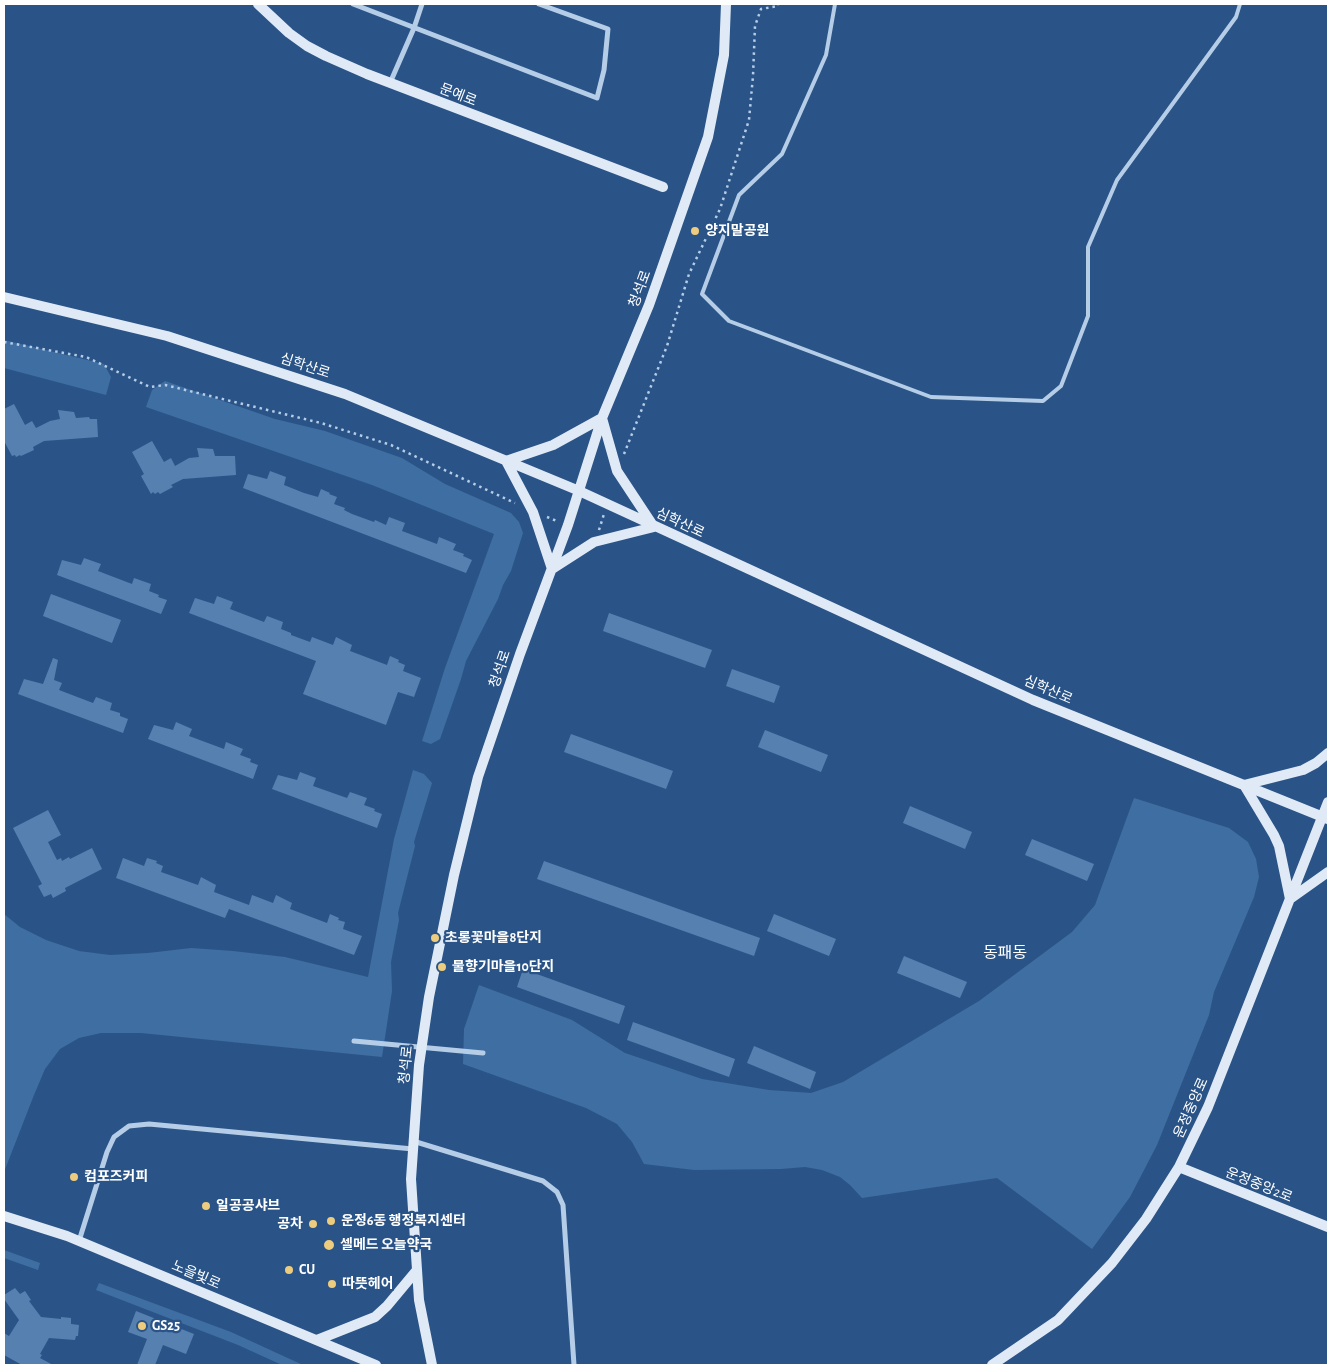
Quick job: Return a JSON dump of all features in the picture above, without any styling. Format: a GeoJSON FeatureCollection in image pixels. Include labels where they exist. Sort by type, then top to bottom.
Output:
{"type":"FeatureCollection","features":[{"type":"Feature","properties":{"kind":"street","name":"문예로"},"geometry":{"type":"LineString","coordinates":[[258,4],[289,33],[307,46],[326,56],[390,83],[663,187]]}},
{"type":"Feature","properties":{"kind":"street"},"geometry":{"type":"LineString","coordinates":[[353,4],[597,98],[604,70],[608,29],[540,4]]}},
{"type":"Feature","properties":{"kind":"street"},"geometry":{"type":"LineString","coordinates":[[390,83],[414,28],[422,4]]}},
{"type":"Feature","properties":{"kind":"street","name":"청석로"},"geometry":{"type":"LineString","coordinates":[[432,1365],[419,1300],[411,1179],[419,1065],[429,997],[454,875],[478,777],[520,654],[568,525],[577,490],[602,418],[649,305],[708,137],[724,54],[726,4]]}},
{"type":"Feature","properties":{"kind":"street","name":"심학산로"},"geometry":{"type":"LineString","coordinates":[[4,297],[168,336],[336,391],[577,490],[1033,700],[1325,818]]}},
{"type":"Feature","properties":{"kind":"street"},"geometry":{"type":"LineString","coordinates":[[602,418],[617,471],[654,527],[594,542],[552,569],[533,512],[506,461],[553,445],[602,418]]}},
{"type":"Feature","properties":{"kind":"street"},"geometry":{"type":"LineString","coordinates":[[1328,753],[1316,763],[1303,770],[1244,785],[1279,846],[1290,899],[1328,872]]}},
{"type":"Feature","properties":{"kind":"street","name":"운정중앙로"},"geometry":{"type":"LineString","coordinates":[[992,1365],[1058,1320],[1112,1263],[1146,1219],[1179,1167],[1208,1107],[1290,899],[1325,818],[1328,802]]}},
{"type":"Feature","properties":{"kind":"street"},"geometry":{"type":"LineString","coordinates":[[354,1041],[483,1053]]}},
{"type":"Feature","properties":{"kind":"street"},"geometry":{"type":"LineString","coordinates":[[79,1241],[107,1152],[114,1137],[129,1126],[149,1124],[413,1145],[543,1181],[557,1192],[563,1205],[574,1365]]}},
{"type":"Feature","properties":{"kind":"street","name":"운정중앙2로"},"geometry":{"type":"LineString","coordinates":[[1179,1167],[1328,1227]]}},
{"type":"Feature","properties":{"kind":"street","name":"노을빛로"},"geometry":{"type":"LineString","coordinates":[[4,1216],[79,1241],[376,1365]]}},
{"type":"Feature","properties":{"kind":"street"},"geometry":{"type":"LineString","coordinates":[[317,1340],[375,1317],[387,1306],[417,1270]]}},
{"type":"Feature","properties":{"kind":"lane"},"geometry":{"type":"LineString","coordinates":[[835,4],[826,55],[782,154],[738,195],[702,294],[728,322],[931,398],[1043,401],[1062,386],[1088,316],[1088,247],[1117,180],[1236,17],[1240,4]]}},
{"type":"Feature","properties":{"kind":"path"},"geometry":{"type":"LineString","coordinates":[[617,471],[667,346],[689,274],[720,209],[749,120],[755,26],[761,10],[778,6],[778,4]]}},
{"type":"Feature","properties":{"kind":"path"},"geometry":{"type":"LineString","coordinates":[[4,342],[86,357],[150,387],[165,385],[321,423],[391,445],[512,502]]}},
{"type":"Feature","properties":{"kind":"shaded area"},"geometry":{"type":"Polygon","coordinates":[[[4,340],[104,364],[111,377],[106,395],[4,368],[4,340]]]}},
{"type":"Feature","properties":{"kind":"shaded area"},"geometry":{"type":"Polygon","coordinates":[[[165,381],[275,419],[325,431],[402,458],[445,484],[511,513],[519,522],[523,533],[511,571],[466,661],[440,739],[431,744],[422,741],[445,668],[494,534],[372,485],[146,407],[152,390],[165,381]]]}},
{"type":"Feature","properties":{"kind":"shaded area"},"geometry":{"type":"Polygon","coordinates":[[[413,770],[424,774],[432,783],[414,842],[415,846],[398,913],[399,920],[391,962],[392,991],[382,1057],[141,1033],[101,1033],[79,1038],[60,1049],[45,1069],[4,1172],[4,914],[20,927],[46,940],[79,951],[110,955],[191,948],[233,951],[285,957],[368,977],[394,839],[413,770]]]}},
{"type":"Feature","properties":{"kind":"shaded area"},"geometry":{"type":"Polygon","coordinates":[[[1134,798],[1229,828],[1248,842],[1256,859],[1259,877],[1254,897],[1214,992],[1209,1015],[1157,1145],[1130,1197],[1092,1249],[997,1178],[862,1198],[840,1177],[822,1170],[805,1167],[694,1170],[644,1164],[632,1142],[617,1124],[586,1108],[463,1064],[464,1029],[479,985],[572,1020],[625,1053],[702,1079],[769,1090],[811,1093],[843,1082],[979,1001],[1072,932],[1095,905],[1134,798]]]}},
{"type":"Feature","properties":{"kind":"shaded area"},"geometry":{"type":"Polygon","coordinates":[[[4,1250],[40,1263],[38,1270],[4,1258],[4,1250]]]}},
{"type":"Feature","properties":{"kind":"shaded area"},"geometry":{"type":"Polygon","coordinates":[[[99,1283],[231,1332],[303,1365],[282,1365],[238,1345],[96,1290],[99,1283]]]}},
{"type":"Feature","properties":{"kind":"building"},"geometry":{"type":"Polygon","coordinates":[[[14,404],[25,425],[32,421],[36,428],[50,421],[60,419],[58,410],[74,412],[76,418],[89,417],[90,419],[97,419],[98,437],[44,441],[33,447],[34,450],[21,456],[12,456],[4,441],[4,409],[14,404]]]}},
{"type":"Feature","properties":{"kind":"building"},"geometry":{"type":"Polygon","coordinates":[[[152,441],[164,462],[171,458],[175,466],[189,458],[199,457],[197,448],[213,449],[215,456],[235,456],[236,475],[183,479],[171,485],[173,487],[160,494],[153,492],[151,494],[141,476],[144,474],[132,452],[152,441]]]}},
{"type":"Feature","properties":{"kind":"building"},"geometry":{"type":"Polygon","coordinates":[[[270,471],[286,477],[284,485],[304,493],[318,497],[321,489],[330,493],[337,497],[334,504],[345,508],[344,510],[352,514],[386,525],[389,517],[405,523],[402,531],[437,544],[439,537],[456,544],[453,550],[464,554],[463,556],[472,560],[466,573],[243,488],[248,474],[267,479],[270,471]]]}},
{"type":"Feature","properties":{"kind":"building"},"geometry":{"type":"Polygon","coordinates":[[[84,558],[101,564],[98,571],[132,584],[134,578],[151,584],[149,591],[167,600],[161,614],[57,575],[62,560],[81,565],[84,558]]]}},
{"type":"Feature","properties":{"kind":"building"},"geometry":{"type":"Polygon","coordinates":[[[51,594],[121,620],[112,643],[43,616],[51,594]]]}},
{"type":"Feature","properties":{"kind":"building"},"geometry":{"type":"Polygon","coordinates":[[[217,596],[233,602],[230,609],[264,622],[267,616],[283,622],[281,629],[310,642],[312,637],[333,645],[336,637],[352,645],[350,651],[387,665],[390,656],[399,660],[398,662],[405,665],[403,671],[421,678],[414,697],[398,692],[386,725],[303,694],[316,661],[189,613],[195,598],[214,604],[217,596]]]}},
{"type":"Feature","properties":{"kind":"building"},"geometry":{"type":"Polygon","coordinates":[[[609,613],[712,650],[705,668],[603,631],[609,613]]]}},
{"type":"Feature","properties":{"kind":"building"},"geometry":{"type":"Polygon","coordinates":[[[53,658],[58,660],[54,680],[62,683],[59,690],[93,703],[96,697],[112,703],[110,710],[120,713],[120,716],[128,719],[123,733],[18,694],[24,679],[43,684],[53,658]]]}},
{"type":"Feature","properties":{"kind":"building"},"geometry":{"type":"Polygon","coordinates":[[[732,669],[780,686],[774,703],[726,686],[732,669]]]}},
{"type":"Feature","properties":{"kind":"building"},"geometry":{"type":"Polygon","coordinates":[[[176,722],[192,729],[189,736],[224,749],[226,742],[243,749],[240,755],[251,759],[250,762],[258,765],[253,779],[148,739],[154,725],[173,730],[176,722]]]}},
{"type":"Feature","properties":{"kind":"building"},"geometry":{"type":"Polygon","coordinates":[[[765,730],[828,755],[821,772],[758,747],[765,730]]]}},
{"type":"Feature","properties":{"kind":"building"},"geometry":{"type":"Polygon","coordinates":[[[571,734],[673,771],[666,789],[564,752],[571,734]]]}},
{"type":"Feature","properties":{"kind":"building"},"geometry":{"type":"Polygon","coordinates":[[[300,772],[316,778],[313,786],[347,798],[350,792],[367,798],[364,805],[382,814],[377,828],[272,789],[278,775],[297,780],[300,772]]]}},
{"type":"Feature","properties":{"kind":"building"},"geometry":{"type":"Polygon","coordinates":[[[910,806],[972,832],[965,849],[903,823],[910,806]]]}},
{"type":"Feature","properties":{"kind":"building"},"geometry":{"type":"Polygon","coordinates":[[[48,810],[61,835],[48,842],[57,860],[61,858],[62,861],[69,857],[70,859],[92,848],[102,869],[65,888],[66,891],[53,898],[51,894],[44,897],[38,886],[42,884],[13,828],[48,810]]]}},
{"type":"Feature","properties":{"kind":"building"},"geometry":{"type":"Polygon","coordinates":[[[1032,839],[1094,864],[1087,881],[1025,855],[1032,839]]]}},
{"type":"Feature","properties":{"kind":"building"},"geometry":{"type":"Polygon","coordinates":[[[123,858],[144,866],[147,858],[157,861],[156,863],[163,866],[161,872],[198,885],[201,877],[216,885],[214,892],[249,905],[252,895],[273,903],[276,895],[292,903],[290,909],[327,923],[330,914],[339,918],[338,920],[345,922],[343,929],[362,936],[354,955],[229,909],[225,918],[116,878],[123,858]]]}},
{"type":"Feature","properties":{"kind":"building"},"geometry":{"type":"Polygon","coordinates":[[[544,861],[760,938],[754,956],[537,879],[544,861]]]}},
{"type":"Feature","properties":{"kind":"building"},"geometry":{"type":"Polygon","coordinates":[[[774,914],[836,939],[829,956],[767,931],[774,914]]]}},
{"type":"Feature","properties":{"kind":"building"},"geometry":{"type":"Polygon","coordinates":[[[904,956],[967,982],[960,998],[897,973],[904,956]]]}},
{"type":"Feature","properties":{"kind":"building"},"geometry":{"type":"Polygon","coordinates":[[[523,969],[625,1006],[619,1024],[517,987],[523,969]]]}},
{"type":"Feature","properties":{"kind":"building"},"geometry":{"type":"Polygon","coordinates":[[[633,1022],[735,1059],[729,1077],[627,1040],[633,1022]]]}},
{"type":"Feature","properties":{"kind":"building"},"geometry":{"type":"Polygon","coordinates":[[[754,1046],[816,1072],[810,1089],[747,1063],[754,1046]]]}},
{"type":"Feature","properties":{"kind":"building"},"geometry":{"type":"Polygon","coordinates":[[[15,1288],[20,1294],[25,1291],[31,1300],[29,1301],[41,1317],[71,1318],[71,1324],[79,1325],[78,1336],[76,1336],[75,1340],[49,1338],[40,1354],[42,1355],[40,1358],[53,1365],[22,1365],[4,1355],[4,1333],[9,1336],[19,1320],[4,1299],[4,1295],[15,1288]]]}},
{"type":"Feature","properties":{"kind":"building"},"geometry":{"type":"Polygon","coordinates":[[[136,1311],[194,1334],[186,1354],[163,1345],[155,1365],[137,1365],[147,1339],[128,1332],[136,1311]]]}},
{"type":"Feature","properties":{"kind":"place","name":"양지말공원"},"geometry":{"type":"Point","coordinates":[695,231]}},
{"type":"Feature","properties":{"kind":"place","name":"초롱꽃마을8단지"},"geometry":{"type":"Point","coordinates":[435,938]}},
{"type":"Feature","properties":{"kind":"place","name":"물향기마을10단지"},"geometry":{"type":"Point","coordinates":[442,967]}},
{"type":"Feature","properties":{"kind":"place","name":"컴포즈커피"},"geometry":{"type":"Point","coordinates":[74,1177]}},
{"type":"Feature","properties":{"kind":"place","name":"일공공샤브"},"geometry":{"type":"Point","coordinates":[206,1206]}},
{"type":"Feature","properties":{"kind":"place","name":"운정6동 행정복지센터"},"geometry":{"type":"Point","coordinates":[331,1221]}},
{"type":"Feature","properties":{"kind":"place","name":"공차"},"geometry":{"type":"Point","coordinates":[313,1224]}},
{"type":"Feature","properties":{"kind":"place","name":"셀메드 오늘약국"},"geometry":{"type":"Point","coordinates":[329,1245]}},
{"type":"Feature","properties":{"kind":"place","name":"CU"},"geometry":{"type":"Point","coordinates":[289,1270]}},
{"type":"Feature","properties":{"kind":"place","name":"따뜻헤어"},"geometry":{"type":"Point","coordinates":[332,1284]}},
{"type":"Feature","properties":{"kind":"place","name":"GS25"},"geometry":{"type":"Point","coordinates":[142,1326]}},
{"type":"Feature","properties":{"kind":"district","name":"동패동"},"geometry":{"type":"Point","coordinates":[1005,953]}}]}
